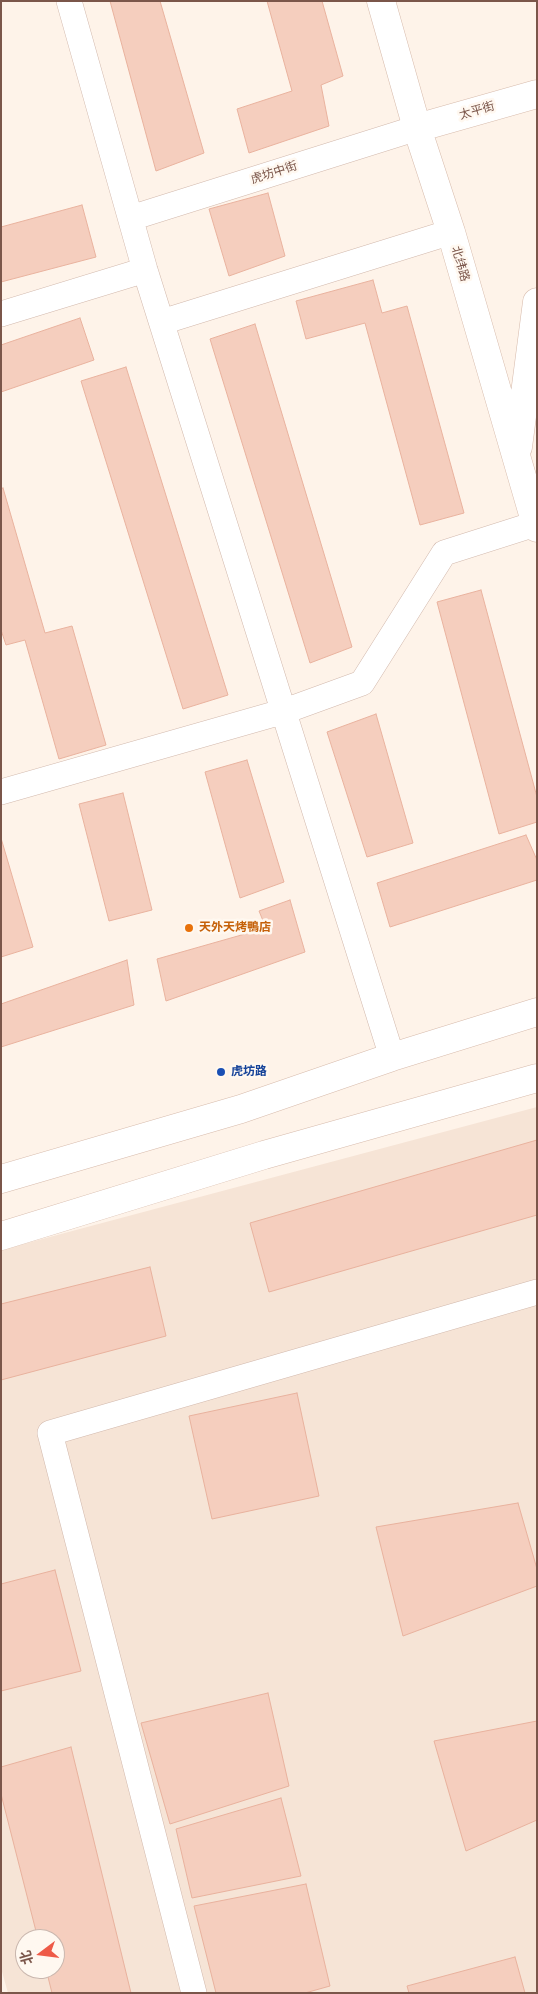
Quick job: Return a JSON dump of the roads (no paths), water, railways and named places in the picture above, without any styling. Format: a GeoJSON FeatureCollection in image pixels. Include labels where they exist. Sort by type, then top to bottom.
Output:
{"type":"FeatureCollection","features":[{"type":"Feature","properties":{"kind":"main road","name":"北纬路"},"geometry":{"type":"LineString","coordinates":[[381,1],[417,128],[451,232],[536,526]]}},
{"type":"Feature","properties":{"kind":"main road","name":"太平街"},"geometry":{"type":"LineString","coordinates":[[417,128],[537,94]]}},
{"type":"Feature","properties":{"kind":"main road"},"geometry":{"type":"LineString","coordinates":[[516,458],[537,302]]}},
{"type":"Feature","properties":{"kind":"main road"},"geometry":{"type":"LineString","coordinates":[[1,1180],[241,1109],[537,1012]]}},
{"type":"Feature","properties":{"kind":"main road"},"geometry":{"type":"LineString","coordinates":[[1,1236],[264,1155],[537,1078]]}},
{"type":"Feature","properties":{"kind":"street"},"geometry":{"type":"LineString","coordinates":[[69,1],[130,218],[392,1058]]}},
{"type":"Feature","properties":{"kind":"street","name":"虎坊中街"},"geometry":{"type":"LineString","coordinates":[[130,218],[417,128]]}},
{"type":"Feature","properties":{"kind":"street"},"geometry":{"type":"LineString","coordinates":[[162,322],[451,232]]}},
{"type":"Feature","properties":{"kind":"street"},"geometry":{"type":"LineString","coordinates":[[1,314],[146,270]]}},
{"type":"Feature","properties":{"kind":"street"},"geometry":{"type":"LineString","coordinates":[[1,792],[285,711],[362,683],[444,553],[536,526]]}},
{"type":"Feature","properties":{"kind":"street"},"geometry":{"type":"LineString","coordinates":[[194,1993],[50,1433],[537,1292]]}},
{"type":"Feature","properties":{"kind":"place","name":"天外天烤鴨店"},"geometry":{"type":"Point","coordinates":[189,928]}},
{"type":"Feature","properties":{"kind":"place","name":"虎坊路"},"geometry":{"type":"Point","coordinates":[221,1072]}}]}
